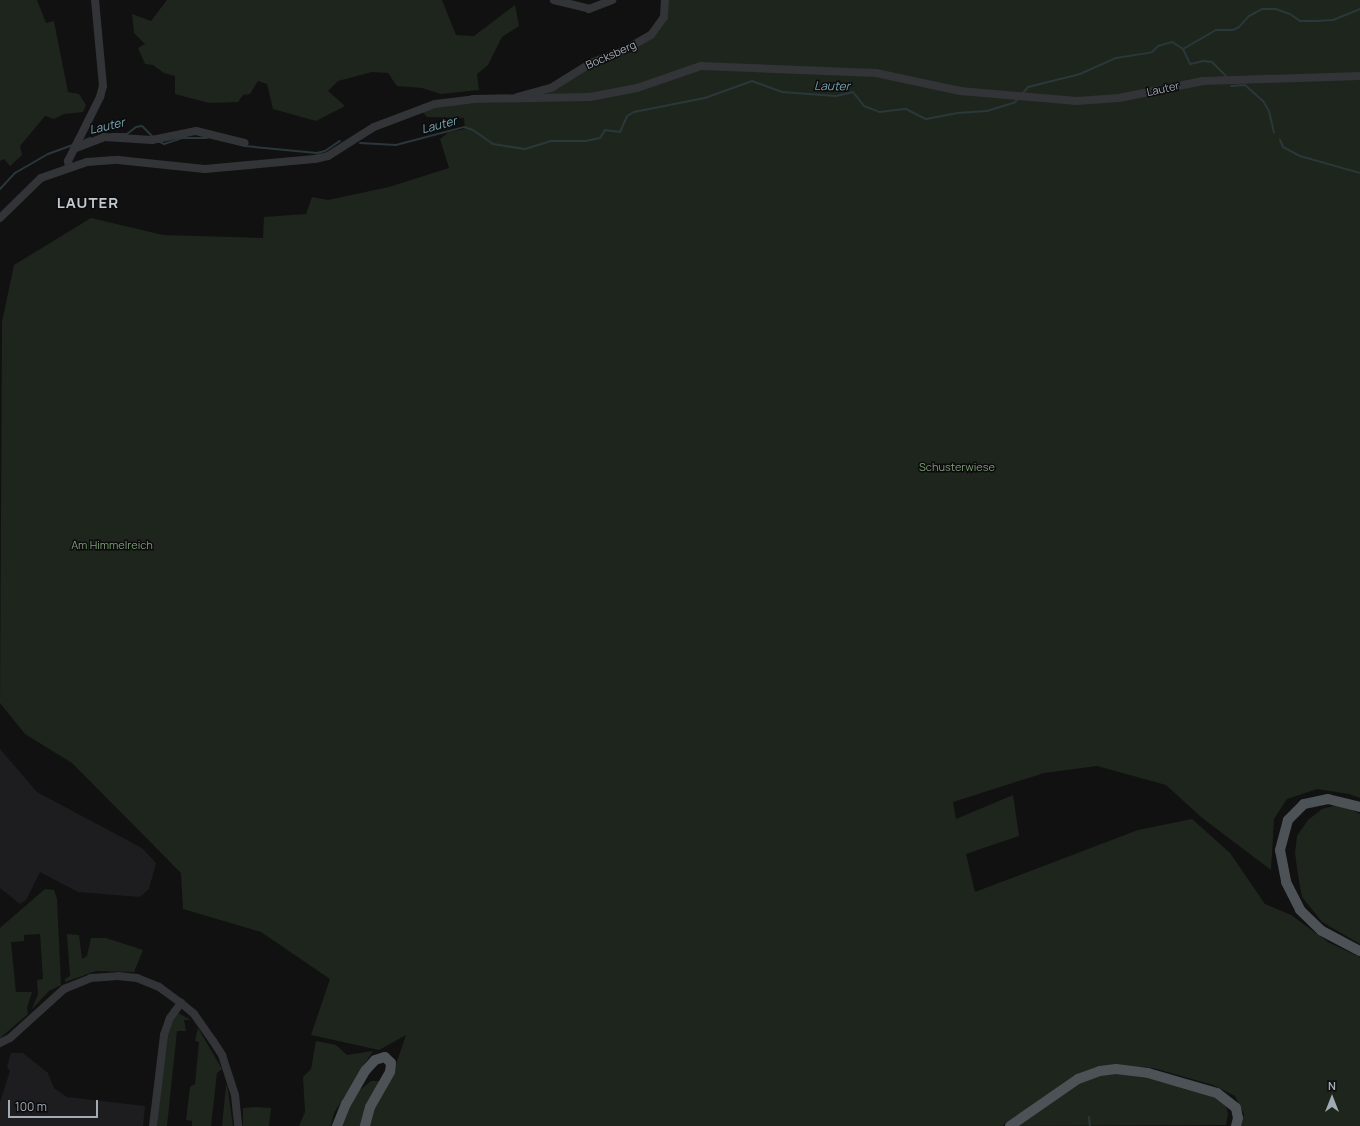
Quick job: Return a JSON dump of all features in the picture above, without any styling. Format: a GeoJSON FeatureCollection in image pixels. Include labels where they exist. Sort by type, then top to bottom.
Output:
{"type":"FeatureCollection","features":[{"type":"Feature","properties":{"kind":"main road"},"geometry":{"type":"LineString","coordinates":[[1360,807],[1328,799],[1304,804],[1294,812],[1285,825],[1280,850],[1286,882],[1300,910],[1322,931],[1360,951]]}},
{"type":"Feature","properties":{"kind":"main road"},"geometry":{"type":"LineString","coordinates":[[337,1126],[346,1104],[366,1070],[375,1060],[385,1057],[391,1063],[390,1072],[370,1107],[365,1126]]}},
{"type":"Feature","properties":{"kind":"main road"},"geometry":{"type":"LineString","coordinates":[[1010,1126],[1078,1079],[1092,1073],[1116,1069],[1148,1073],[1218,1093],[1236,1108],[1236,1126]]}},
{"type":"Feature","properties":{"kind":"street"},"geometry":{"type":"LineString","coordinates":[[69,167],[68,161],[76,148],[103,86],[95,0]]}},
{"type":"Feature","properties":{"kind":"street"},"geometry":{"type":"LineString","coordinates":[[554,0],[571,3],[590,9],[612,0]]}},
{"type":"Feature","properties":{"kind":"street","name":"Bocksberg"},"geometry":{"type":"LineString","coordinates":[[513,100],[520,96],[551,88],[580,69],[623,51],[651,35],[664,17],[665,0]]}},
{"type":"Feature","properties":{"kind":"street","name":"Lauter"},"geometry":{"type":"LineString","coordinates":[[0,218],[41,178],[69,167],[97,160],[118,160],[205,169],[315,159],[328,156],[374,127],[435,104],[473,99],[513,100],[590,97],[637,88],[701,66],[732,66],[876,73],[960,92],[1078,101],[1106,100],[1202,81],[1360,76]]}},
{"type":"Feature","properties":{"kind":"street"},"geometry":{"type":"LineString","coordinates":[[76,148],[104,137],[152,140],[196,131],[245,143]]}},
{"type":"Feature","properties":{"kind":"street"},"geometry":{"type":"LineString","coordinates":[[0,1044],[18,1031],[53,996],[91,978],[118,976],[138,978],[160,987],[181,1003],[199,1021],[222,1055],[235,1095],[238,1126]]}},
{"type":"Feature","properties":{"kind":"street"},"geometry":{"type":"LineString","coordinates":[[153,1126],[164,1036],[170,1018],[181,1003]]}},
{"type":"Feature","properties":{"kind":"shaded area"},"geometry":{"type":"Polygon","coordinates":[[[0,749],[37,792],[142,848],[156,863],[149,889],[140,897],[78,892],[40,872],[26,900],[20,904],[0,888],[0,749]]]}},
{"type":"Feature","properties":{"kind":"shaded area"},"geometry":{"type":"Polygon","coordinates":[[[11,1053],[23,1053],[48,1073],[54,1088],[67,1097],[145,1106],[143,1126],[0,1126],[0,1102],[10,1071],[7,1067],[11,1053]]]}},
{"type":"Feature","properties":{"kind":"green space"},"geometry":{"type":"Polygon","coordinates":[[[0,0],[37,0],[46,23],[54,21],[68,92],[79,94],[86,105],[83,112],[64,114],[54,119],[45,116],[20,146],[22,155],[10,166],[4,159],[0,161],[0,0]]]}},
{"type":"Feature","properties":{"kind":"green space"},"geometry":{"type":"Polygon","coordinates":[[[167,0],[442,0],[456,35],[474,36],[515,5],[519,26],[502,37],[488,65],[477,74],[479,90],[441,94],[422,88],[397,86],[388,73],[372,72],[338,81],[328,91],[345,106],[316,121],[273,109],[267,84],[258,81],[250,94],[243,95],[238,102],[209,103],[175,94],[175,76],[164,73],[153,65],[145,64],[138,48],[145,44],[134,33],[132,14],[151,21],[167,0]]]}},
{"type":"Feature","properties":{"kind":"green space"},"geometry":{"type":"Polygon","coordinates":[[[665,0],[1360,0],[1360,798],[1349,794],[1317,789],[1287,799],[1274,819],[1271,870],[1201,817],[1166,785],[1097,766],[1044,773],[953,802],[956,819],[1013,795],[1019,836],[966,854],[975,892],[1138,830],[1192,819],[1230,853],[1265,904],[1291,915],[1328,942],[1360,957],[1360,1126],[1241,1126],[1244,1114],[1235,1096],[1213,1085],[1153,1068],[1115,1066],[1074,1077],[1002,1126],[369,1126],[374,1107],[392,1076],[406,1035],[379,1050],[311,1035],[330,979],[261,932],[183,909],[181,873],[72,763],[25,734],[0,703],[2,322],[14,265],[91,218],[163,235],[263,238],[264,217],[306,214],[312,197],[328,200],[389,187],[449,168],[440,139],[449,132],[465,129],[464,118],[427,117],[420,109],[435,104],[513,100],[542,91],[659,26],[665,0]]]}},
{"type":"Feature","properties":{"kind":"green space"},"geometry":{"type":"Polygon","coordinates":[[[1341,804],[1360,814],[1360,944],[1322,922],[1302,897],[1295,853],[1297,836],[1308,820],[1322,809],[1341,804]]]}},
{"type":"Feature","properties":{"kind":"green space"},"geometry":{"type":"Polygon","coordinates":[[[45,889],[54,890],[57,899],[61,985],[49,991],[32,1009],[38,994],[37,980],[43,979],[40,934],[24,935],[24,941],[11,942],[16,992],[32,992],[27,1008],[28,1014],[0,1038],[0,928],[45,889]]]}},
{"type":"Feature","properties":{"kind":"green space"},"geometry":{"type":"Polygon","coordinates":[[[67,934],[79,935],[82,959],[87,956],[91,938],[106,938],[143,950],[134,972],[96,971],[65,982],[65,979],[70,976],[67,934]]]}},
{"type":"Feature","properties":{"kind":"green space"},"geometry":{"type":"Polygon","coordinates":[[[178,1013],[191,1020],[184,1020],[186,1031],[177,1031],[167,1126],[157,1126],[166,1038],[172,1022],[178,1013]]]}},
{"type":"Feature","properties":{"kind":"green space"},"geometry":{"type":"Polygon","coordinates":[[[198,1028],[222,1069],[217,1073],[211,1126],[192,1126],[192,1121],[186,1120],[190,1087],[195,1084],[199,1042],[195,1041],[198,1028]]]}},
{"type":"Feature","properties":{"kind":"green space"},"geometry":{"type":"Polygon","coordinates":[[[316,1041],[336,1045],[347,1055],[373,1051],[334,1113],[331,1126],[299,1126],[305,1112],[303,1077],[311,1069],[316,1041]]]}},
{"type":"Feature","properties":{"kind":"green space"},"geometry":{"type":"Polygon","coordinates":[[[1131,1073],[1188,1087],[1225,1102],[1228,1114],[1226,1125],[1016,1126],[1066,1090],[1096,1075],[1131,1073]]]}},
{"type":"Feature","properties":{"kind":"green space"},"geometry":{"type":"Polygon","coordinates":[[[371,1081],[380,1081],[366,1105],[361,1126],[341,1126],[355,1094],[371,1081]]]}},
{"type":"Feature","properties":{"kind":"green space"},"geometry":{"type":"Polygon","coordinates":[[[227,1084],[233,1126],[222,1126],[227,1084]]]}},
{"type":"Feature","properties":{"kind":"green space"},"geometry":{"type":"Polygon","coordinates":[[[243,1108],[271,1108],[269,1126],[243,1126],[243,1108]]]}},
{"type":"Feature","properties":{"kind":"waterway","name":"Lauter"},"geometry":{"type":"LineString","coordinates":[[1022,94],[1028,87],[1080,74],[1116,58],[1152,52],[1158,46],[1172,42],[1183,49],[1216,30],[1233,30],[1239,27],[1249,16],[1262,9],[1276,9],[1290,14],[1300,21],[1333,20],[1360,9]]}},
{"type":"Feature","properties":{"kind":"waterway"},"geometry":{"type":"LineString","coordinates":[[1183,49],[1190,64],[1204,61],[1212,62],[1226,76]]}},
{"type":"Feature","properties":{"kind":"waterway","name":"Lauter"},"geometry":{"type":"LineString","coordinates":[[360,143],[396,145],[464,127],[473,130],[493,144],[525,149],[552,141],[586,141],[600,138],[605,130],[620,132],[627,116],[634,112],[705,98],[752,81],[782,92],[836,96],[853,92],[864,106],[880,112],[906,109],[926,119],[957,113],[987,111],[1014,103],[1018,99]]}},
{"type":"Feature","properties":{"kind":"waterway"},"geometry":{"type":"LineString","coordinates":[[1231,86],[1245,85],[1263,101],[1269,111],[1274,132]]}},
{"type":"Feature","properties":{"kind":"waterway","name":"Lauter"},"geometry":{"type":"LineString","coordinates":[[112,134],[127,134],[136,127],[142,126],[153,137]]}},
{"type":"Feature","properties":{"kind":"waterway","name":"Lauter"},"geometry":{"type":"LineString","coordinates":[[81,142],[90,138]]}},
{"type":"Feature","properties":{"kind":"waterway","name":"Lauter"},"geometry":{"type":"LineString","coordinates":[[158,141],[164,144],[182,138],[207,138]]}},
{"type":"Feature","properties":{"kind":"waterway"},"geometry":{"type":"LineString","coordinates":[[1280,140],[1283,147],[1300,156],[1360,173]]}},
{"type":"Feature","properties":{"kind":"waterway","name":"Lauter"},"geometry":{"type":"LineString","coordinates":[[245,146],[317,153],[325,151],[340,141]]}},
{"type":"Feature","properties":{"kind":"waterway","name":"Lauter"},"geometry":{"type":"LineString","coordinates":[[0,189],[15,173],[48,154],[73,145]]}},
{"type":"Feature","properties":{"kind":"waterway"},"geometry":{"type":"LineString","coordinates":[[1089,1117],[1090,1126]]}},
{"type":"Feature","properties":{"kind":"district","name":"LAUTER"},"geometry":{"type":"Point","coordinates":[88,203]}},
{"type":"Feature","properties":{"kind":"park label","name":"Schusterwiese"},"geometry":{"type":"Point","coordinates":[957,467]}},
{"type":"Feature","properties":{"kind":"park label","name":"Am Himmelreich"},"geometry":{"type":"Point","coordinates":[112,545]}}]}
